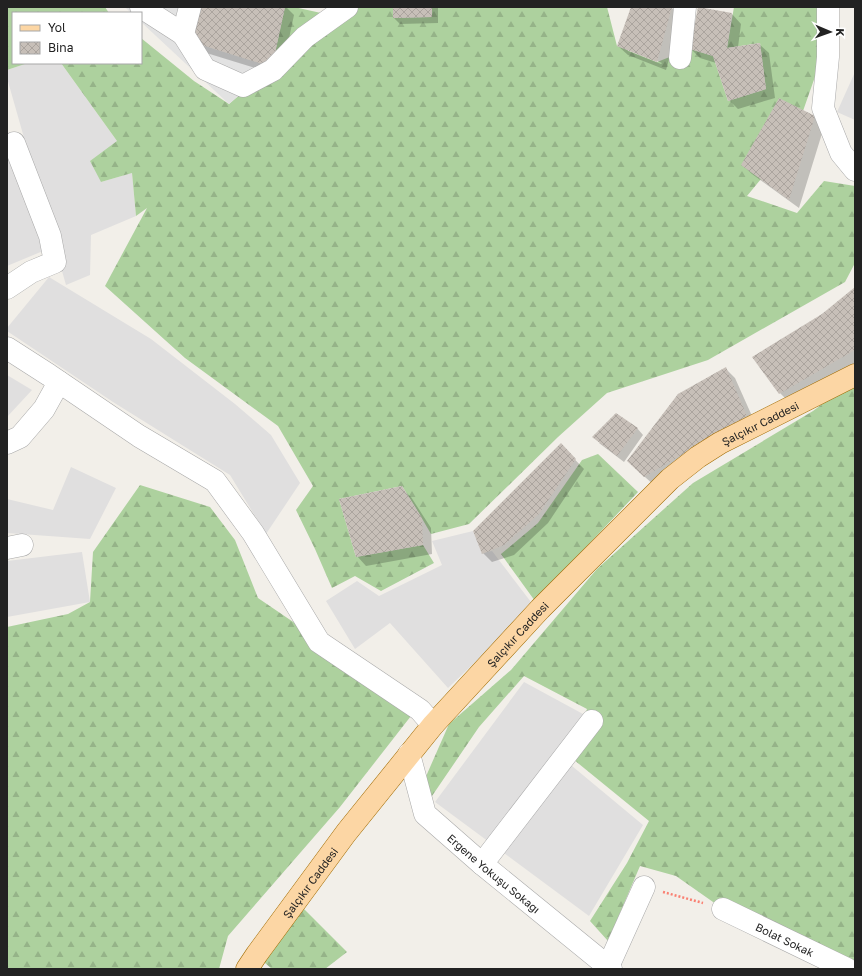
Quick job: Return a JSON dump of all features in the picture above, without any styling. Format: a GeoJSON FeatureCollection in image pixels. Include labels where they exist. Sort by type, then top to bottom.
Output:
{"type":"FeatureCollection","features":[{"type":"Feature","properties":{"kind":"main road","name":"Şalçıkır Caddesi"},"geometry":{"type":"LineString","coordinates":[[248,969],[257,954],[346,833],[433,724],[540,609],[670,479],[698,457],[720,443],[855,375]]}},
{"type":"Feature","properties":{"kind":"street"},"geometry":{"type":"LineString","coordinates":[[141,7],[183,34],[205,69],[244,86],[273,70],[305,37],[347,7]]}},
{"type":"Feature","properties":{"kind":"street"},"geometry":{"type":"LineString","coordinates":[[183,34],[190,7]]}},
{"type":"Feature","properties":{"kind":"street"},"geometry":{"type":"LineString","coordinates":[[680,58],[686,7]]}},
{"type":"Feature","properties":{"kind":"street"},"geometry":{"type":"LineString","coordinates":[[828,7],[828,57],[823,108],[841,153],[855,170]]}},
{"type":"Feature","properties":{"kind":"street"},"geometry":{"type":"LineString","coordinates":[[7,288],[31,272],[55,262],[50,236],[14,143]]}},
{"type":"Feature","properties":{"kind":"street"},"geometry":{"type":"LineString","coordinates":[[7,348],[139,436],[215,482],[253,533],[319,642],[420,710],[433,724]]}},
{"type":"Feature","properties":{"kind":"street"},"geometry":{"type":"LineString","coordinates":[[7,443],[20,437],[44,409],[60,382]]}},
{"type":"Feature","properties":{"kind":"street"},"geometry":{"type":"LineString","coordinates":[[482,864],[592,721]]}},
{"type":"Feature","properties":{"kind":"street","name":"Ergene Yokuşu Sokağı"},"geometry":{"type":"LineString","coordinates":[[409,754],[425,814],[482,864],[609,968]]}},
{"type":"Feature","properties":{"kind":"street"},"geometry":{"type":"LineString","coordinates":[[609,968],[644,887]]}},
{"type":"Feature","properties":{"kind":"street","name":"Bolat Sokak"},"geometry":{"type":"LineString","coordinates":[[722,909],[847,969]]}},
{"type":"Feature","properties":{"kind":"path"},"geometry":{"type":"LineString","coordinates":[[644,887],[722,909]]}},
{"type":"Feature","properties":{"kind":"shaded area"},"geometry":{"type":"Polygon","coordinates":[[[125,7],[198,7],[189,41],[272,67],[229,104],[142,23],[142,12],[130,12],[125,7]]]}},
{"type":"Feature","properties":{"kind":"shaded area"},"geometry":{"type":"Polygon","coordinates":[[[25,64],[62,64],[117,141],[101,182],[132,173],[136,216],[91,235],[90,275],[66,285],[7,78],[7,70],[25,64]]]}},
{"type":"Feature","properties":{"kind":"shaded area"},"geometry":{"type":"Polygon","coordinates":[[[855,72],[855,120],[837,112],[855,72]]]}},
{"type":"Feature","properties":{"kind":"shaded area"},"geometry":{"type":"Polygon","coordinates":[[[7,134],[43,251],[7,266],[7,134]]]}},
{"type":"Feature","properties":{"kind":"shaded area"},"geometry":{"type":"Polygon","coordinates":[[[49,277],[151,339],[235,404],[271,435],[300,483],[266,534],[230,475],[113,402],[7,331],[7,328],[49,277]]]}},
{"type":"Feature","properties":{"kind":"shaded area"},"geometry":{"type":"Polygon","coordinates":[[[7,375],[32,390],[7,417],[7,375]]]}},
{"type":"Feature","properties":{"kind":"shaded area"},"geometry":{"type":"Polygon","coordinates":[[[71,467],[116,488],[90,539],[7,533],[7,499],[53,510],[71,467]]]}},
{"type":"Feature","properties":{"kind":"shaded area"},"geometry":{"type":"Polygon","coordinates":[[[473,531],[482,553],[492,551],[534,606],[448,688],[390,623],[355,649],[326,601],[357,581],[379,596],[442,565],[432,541],[473,531]]]}},
{"type":"Feature","properties":{"kind":"shaded area"},"geometry":{"type":"Polygon","coordinates":[[[82,552],[90,602],[7,617],[7,561],[82,552]]]}},
{"type":"Feature","properties":{"kind":"shaded area"},"geometry":{"type":"Polygon","coordinates":[[[524,682],[583,714],[560,756],[643,825],[589,916],[435,802],[524,682]]]}},
{"type":"Feature","properties":{"kind":"green space"},"geometry":{"type":"Polygon","coordinates":[[[7,7],[105,7],[108,12],[12,12],[12,64],[25,64],[7,70],[7,7]]]}},
{"type":"Feature","properties":{"kind":"green space"},"geometry":{"type":"Polygon","coordinates":[[[285,7],[294,7],[339,17],[351,7],[393,7],[393,18],[432,17],[432,7],[607,7],[617,46],[657,62],[690,49],[713,56],[728,101],[766,89],[760,43],[727,48],[734,7],[834,7],[838,11],[803,111],[761,179],[747,196],[797,213],[824,181],[855,186],[855,263],[845,282],[708,360],[607,393],[558,437],[469,524],[431,534],[402,486],[339,499],[356,557],[423,545],[434,563],[381,591],[355,576],[332,588],[296,510],[313,486],[278,426],[185,358],[105,286],[147,208],[136,216],[132,173],[101,182],[90,161],[117,141],[62,64],[142,64],[142,39],[194,81],[229,104],[272,67],[285,7]]]}},
{"type":"Feature","properties":{"kind":"green space"},"geometry":{"type":"Polygon","coordinates":[[[855,379],[855,969],[723,909],[676,876],[640,866],[608,941],[590,921],[627,863],[649,821],[568,755],[587,709],[524,676],[479,727],[432,796],[420,790],[449,724],[511,670],[597,569],[693,483],[813,411],[855,379]]]}},
{"type":"Feature","properties":{"kind":"green space"},"geometry":{"type":"Polygon","coordinates":[[[598,454],[638,492],[535,601],[501,554],[538,523],[582,460],[598,454]]]}},
{"type":"Feature","properties":{"kind":"green space"},"geometry":{"type":"Polygon","coordinates":[[[140,485],[210,507],[235,540],[258,598],[418,707],[340,807],[228,936],[219,969],[7,969],[7,627],[68,614],[90,602],[93,552],[140,485]]]}},
{"type":"Feature","properties":{"kind":"green space"},"geometry":{"type":"Polygon","coordinates":[[[301,906],[347,952],[325,969],[272,969],[258,957],[301,906]]]}},
{"type":"Feature","properties":{"kind":"building"},"geometry":{"type":"Polygon","coordinates":[[[198,7],[285,7],[272,67],[189,41],[198,7]]]}},
{"type":"Feature","properties":{"kind":"building"},"geometry":{"type":"Polygon","coordinates":[[[393,7],[432,7],[432,17],[393,18],[393,7]]]}},
{"type":"Feature","properties":{"kind":"building"},"geometry":{"type":"Polygon","coordinates":[[[631,7],[672,7],[657,62],[617,46],[631,7]]]}},
{"type":"Feature","properties":{"kind":"building"},"geometry":{"type":"Polygon","coordinates":[[[698,7],[732,13],[727,48],[760,43],[766,89],[728,101],[713,56],[690,49],[698,7]]]}},
{"type":"Feature","properties":{"kind":"building"},"geometry":{"type":"Polygon","coordinates":[[[779,98],[815,116],[789,200],[741,165],[779,98]]]}},
{"type":"Feature","properties":{"kind":"building"},"geometry":{"type":"Polygon","coordinates":[[[855,287],[855,350],[779,394],[752,357],[822,314],[855,287]]]}},
{"type":"Feature","properties":{"kind":"building"},"geometry":{"type":"Polygon","coordinates":[[[726,367],[747,416],[644,477],[627,461],[678,394],[726,367]]]}},
{"type":"Feature","properties":{"kind":"building"},"geometry":{"type":"Polygon","coordinates":[[[616,413],[638,428],[617,456],[592,437],[616,413]]]}},
{"type":"Feature","properties":{"kind":"building"},"geometry":{"type":"Polygon","coordinates":[[[561,443],[576,459],[539,514],[504,545],[482,554],[473,531],[561,443]]]}},
{"type":"Feature","properties":{"kind":"building"},"geometry":{"type":"Polygon","coordinates":[[[402,486],[422,518],[423,545],[356,557],[339,499],[402,486]]]}}]}
